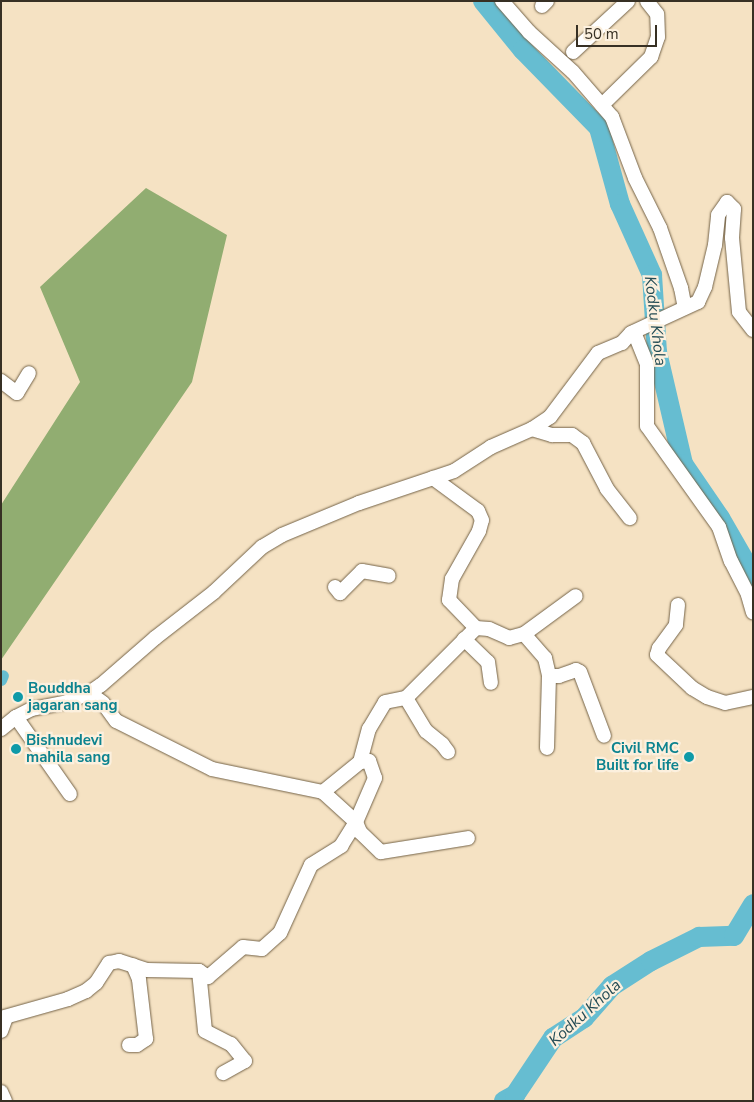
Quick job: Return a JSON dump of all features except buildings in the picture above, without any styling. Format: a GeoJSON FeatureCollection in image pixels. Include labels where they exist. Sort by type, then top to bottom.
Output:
{"type":"FeatureCollection","features":[{"type":"Feature","properties":{"kind":"street"},"geometry":{"type":"LineString","coordinates":[[502,1],[529,32],[573,72],[612,118],[635,178],[660,228],[681,288],[685,308]]}},
{"type":"Feature","properties":{"kind":"street"},"geometry":{"type":"LineString","coordinates":[[573,52],[628,1]]}},
{"type":"Feature","properties":{"kind":"street"},"geometry":{"type":"LineString","coordinates":[[602,105],[651,57],[658,37],[657,14],[647,1]]}},
{"type":"Feature","properties":{"kind":"street"},"geometry":{"type":"LineString","coordinates":[[1,729],[16,717],[32,710],[67,702],[89,693],[214,592],[262,547],[282,535],[359,503],[454,471],[491,447],[532,429],[550,417],[598,354],[622,342],[639,329],[698,302],[705,287],[715,245],[718,216],[727,202],[734,209],[732,238],[739,312],[753,330]]}},
{"type":"Feature","properties":{"kind":"street"},"geometry":{"type":"LineString","coordinates":[[639,329],[647,365],[647,426],[719,526],[731,561],[748,595],[753,612]]}},
{"type":"Feature","properties":{"kind":"street"},"geometry":{"type":"LineString","coordinates":[[1,381],[17,393],[29,373]]}},
{"type":"Feature","properties":{"kind":"street"},"geometry":{"type":"LineString","coordinates":[[532,429],[552,434],[572,435],[583,443],[607,488],[630,518]]}},
{"type":"Feature","properties":{"kind":"street"},"geometry":{"type":"LineString","coordinates":[[433,478],[478,511],[482,520],[479,532],[452,579],[449,600],[476,628],[490,629],[509,638],[524,634],[576,596]]}},
{"type":"Feature","properties":{"kind":"street"},"geometry":{"type":"LineString","coordinates":[[335,587],[340,593],[362,571],[389,576]]}},
{"type":"Feature","properties":{"kind":"street"},"geometry":{"type":"LineString","coordinates":[[678,605],[676,625],[659,648],[657,655],[692,688],[707,697],[725,703],[753,697]]}},
{"type":"Feature","properties":{"kind":"street"},"geometry":{"type":"LineString","coordinates":[[360,762],[369,729],[385,702],[406,698],[476,628]]}},
{"type":"Feature","properties":{"kind":"street"},"geometry":{"type":"LineString","coordinates":[[524,634],[545,658],[549,676],[547,748]]}},
{"type":"Feature","properties":{"kind":"street"},"geometry":{"type":"LineString","coordinates":[[464,640],[488,662],[491,683]]}},
{"type":"Feature","properties":{"kind":"street"},"geometry":{"type":"LineString","coordinates":[[549,676],[559,676],[576,670],[580,672],[604,736]]}},
{"type":"Feature","properties":{"kind":"street"},"geometry":{"type":"LineString","coordinates":[[89,693],[103,703],[116,721],[212,769],[323,792],[356,822],[360,832],[381,852],[468,838]]}},
{"type":"Feature","properties":{"kind":"street"},"geometry":{"type":"LineString","coordinates":[[406,698],[426,731],[442,744],[448,752]]}},
{"type":"Feature","properties":{"kind":"street"},"geometry":{"type":"LineString","coordinates":[[16,717],[70,794]]}},
{"type":"Feature","properties":{"kind":"street"},"geometry":{"type":"LineString","coordinates":[[1,1031],[5,1026],[4,1018],[68,999],[86,991],[96,984],[109,964],[119,961],[147,970],[199,971],[208,977],[243,947],[262,949],[280,933],[311,865],[341,846],[356,822],[375,778],[369,761],[360,762],[323,792]]}},
{"type":"Feature","properties":{"kind":"street"},"geometry":{"type":"LineString","coordinates":[[129,1045],[137,1045],[146,1039],[139,979],[133,965]]}},
{"type":"Feature","properties":{"kind":"street"},"geometry":{"type":"LineString","coordinates":[[199,971],[205,1030],[231,1044],[245,1061],[223,1073]]}},
{"type":"Feature","properties":{"kind":"street"},"geometry":{"type":"LineString","coordinates":[[1,1092],[4,1101]]}},
{"type":"Feature","properties":{"kind":"green space"},"geometry":{"type":"Polygon","coordinates":[[[146,188],[227,235],[192,382],[1,660],[1,505],[80,382],[40,287],[146,188]]]}},
{"type":"Feature","properties":{"kind":"waterway","name":"Kodku Khola"},"geometry":{"type":"LineString","coordinates":[[483,1],[523,50],[599,128],[620,204],[652,275],[657,352],[683,464],[720,518],[747,565],[753,582]]}},
{"type":"Feature","properties":{"kind":"waterway"},"geometry":{"type":"LineString","coordinates":[[1,680],[3,675]]}},
{"type":"Feature","properties":{"kind":"waterway","name":"Kodku Khola"},"geometry":{"type":"LineString","coordinates":[[504,1101],[515,1095],[553,1038],[584,1018],[612,986],[651,961],[699,937],[734,936],[753,904]]}},
{"type":"Feature","properties":{"kind":"place","name":"Bouddha jagaran sang"},"geometry":{"type":"Point","coordinates":[18,697]}},
{"type":"Feature","properties":{"kind":"place","name":"Bishnudevi mahila sang"},"geometry":{"type":"Point","coordinates":[16,749]}},
{"type":"Feature","properties":{"kind":"place","name":"Civil RMC Built for life"},"geometry":{"type":"Point","coordinates":[689,757]}}]}
